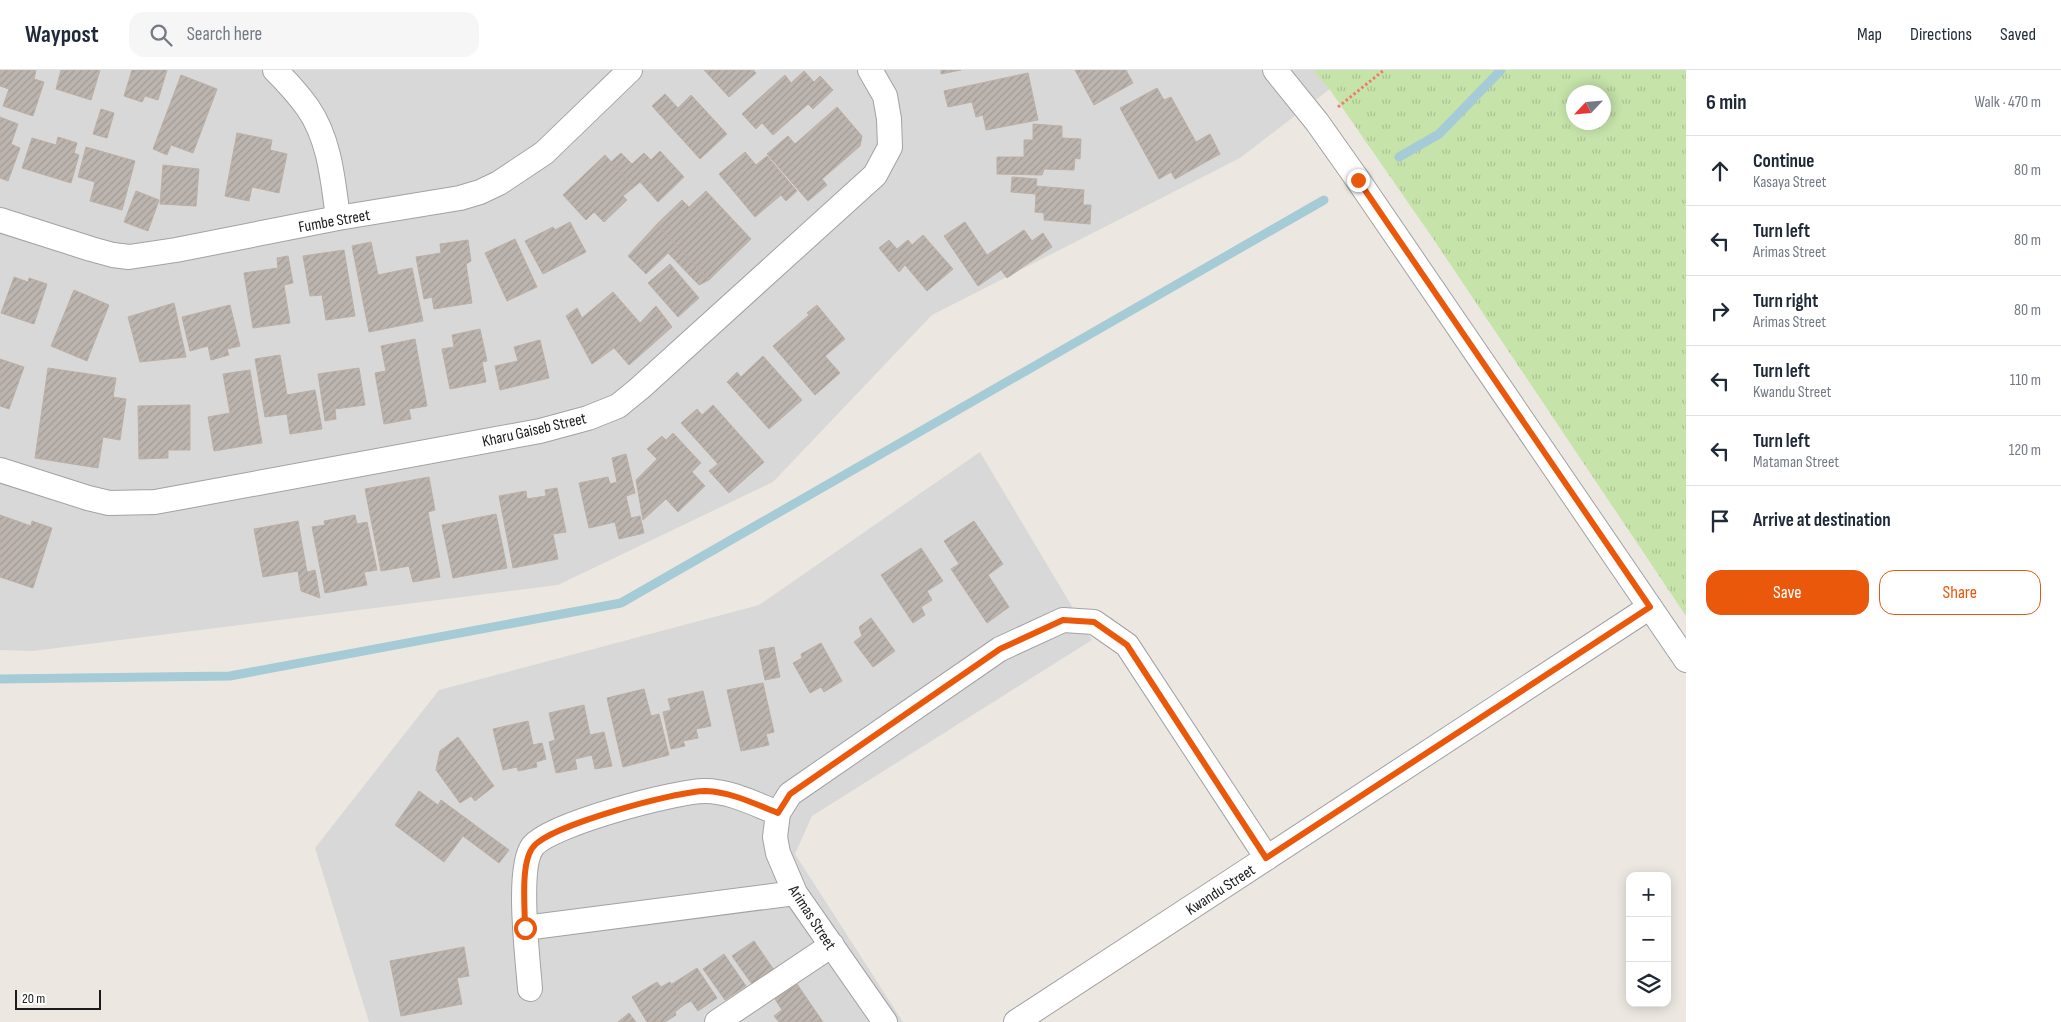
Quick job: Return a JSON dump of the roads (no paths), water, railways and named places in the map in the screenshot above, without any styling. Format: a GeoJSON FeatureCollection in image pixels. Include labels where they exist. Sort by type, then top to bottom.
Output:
{"type":"FeatureCollection","features":[{"type":"Feature","properties":{"kind":"street"},"geometry":{"type":"LineString","coordinates":[[276,70],[309,109],[321,132],[329,158],[338,218]]}},
{"type":"Feature","properties":{"kind":"street","name":"Fumbe Street"},"geometry":{"type":"LineString","coordinates":[[0,220],[91,250],[113,256],[129,257],[176,250],[338,218],[460,198],[480,192],[499,183],[544,153],[630,70]]}},
{"type":"Feature","properties":{"kind":"street","name":"Kharu Gaiseb Street"},"geometry":{"type":"LineString","coordinates":[[0,470],[109,503],[155,502],[540,431],[588,418],[618,406],[876,175],[890,147],[889,119],[885,96],[870,70]]}},
{"type":"Feature","properties":{"kind":"street"},"geometry":{"type":"LineString","coordinates":[[1275,70],[1317,122],[1686,660]]}},
{"type":"Feature","properties":{"kind":"street","name":"Kwandu Street"},"geometry":{"type":"LineString","coordinates":[[1016,1022],[1650,607]]}},
{"type":"Feature","properties":{"kind":"street","name":"Arimas Street"},"geometry":{"type":"LineString","coordinates":[[884,1022],[795,893],[778,853],[775,838],[778,813],[790,794],[1000,649],[1063,620],[1094,622],[1127,645],[1266,858]]}},
{"type":"Feature","properties":{"kind":"street"},"geometry":{"type":"LineString","coordinates":[[530,989],[525,928],[526,865],[533,846],[552,832],[621,809],[705,791],[734,796],[778,813]]}},
{"type":"Feature","properties":{"kind":"street"},"geometry":{"type":"LineString","coordinates":[[525,928],[795,893]]}},
{"type":"Feature","properties":{"kind":"street"},"geometry":{"type":"LineString","coordinates":[[717,1022],[832,945]]}},
{"type":"Feature","properties":{"kind":"waterway"},"geometry":{"type":"LineString","coordinates":[[1399,157],[1439,134],[1501,70]]}},
{"type":"Feature","properties":{"kind":"waterway"},"geometry":{"type":"LineString","coordinates":[[0,679],[230,676],[621,603],[1324,200]]}}]}
